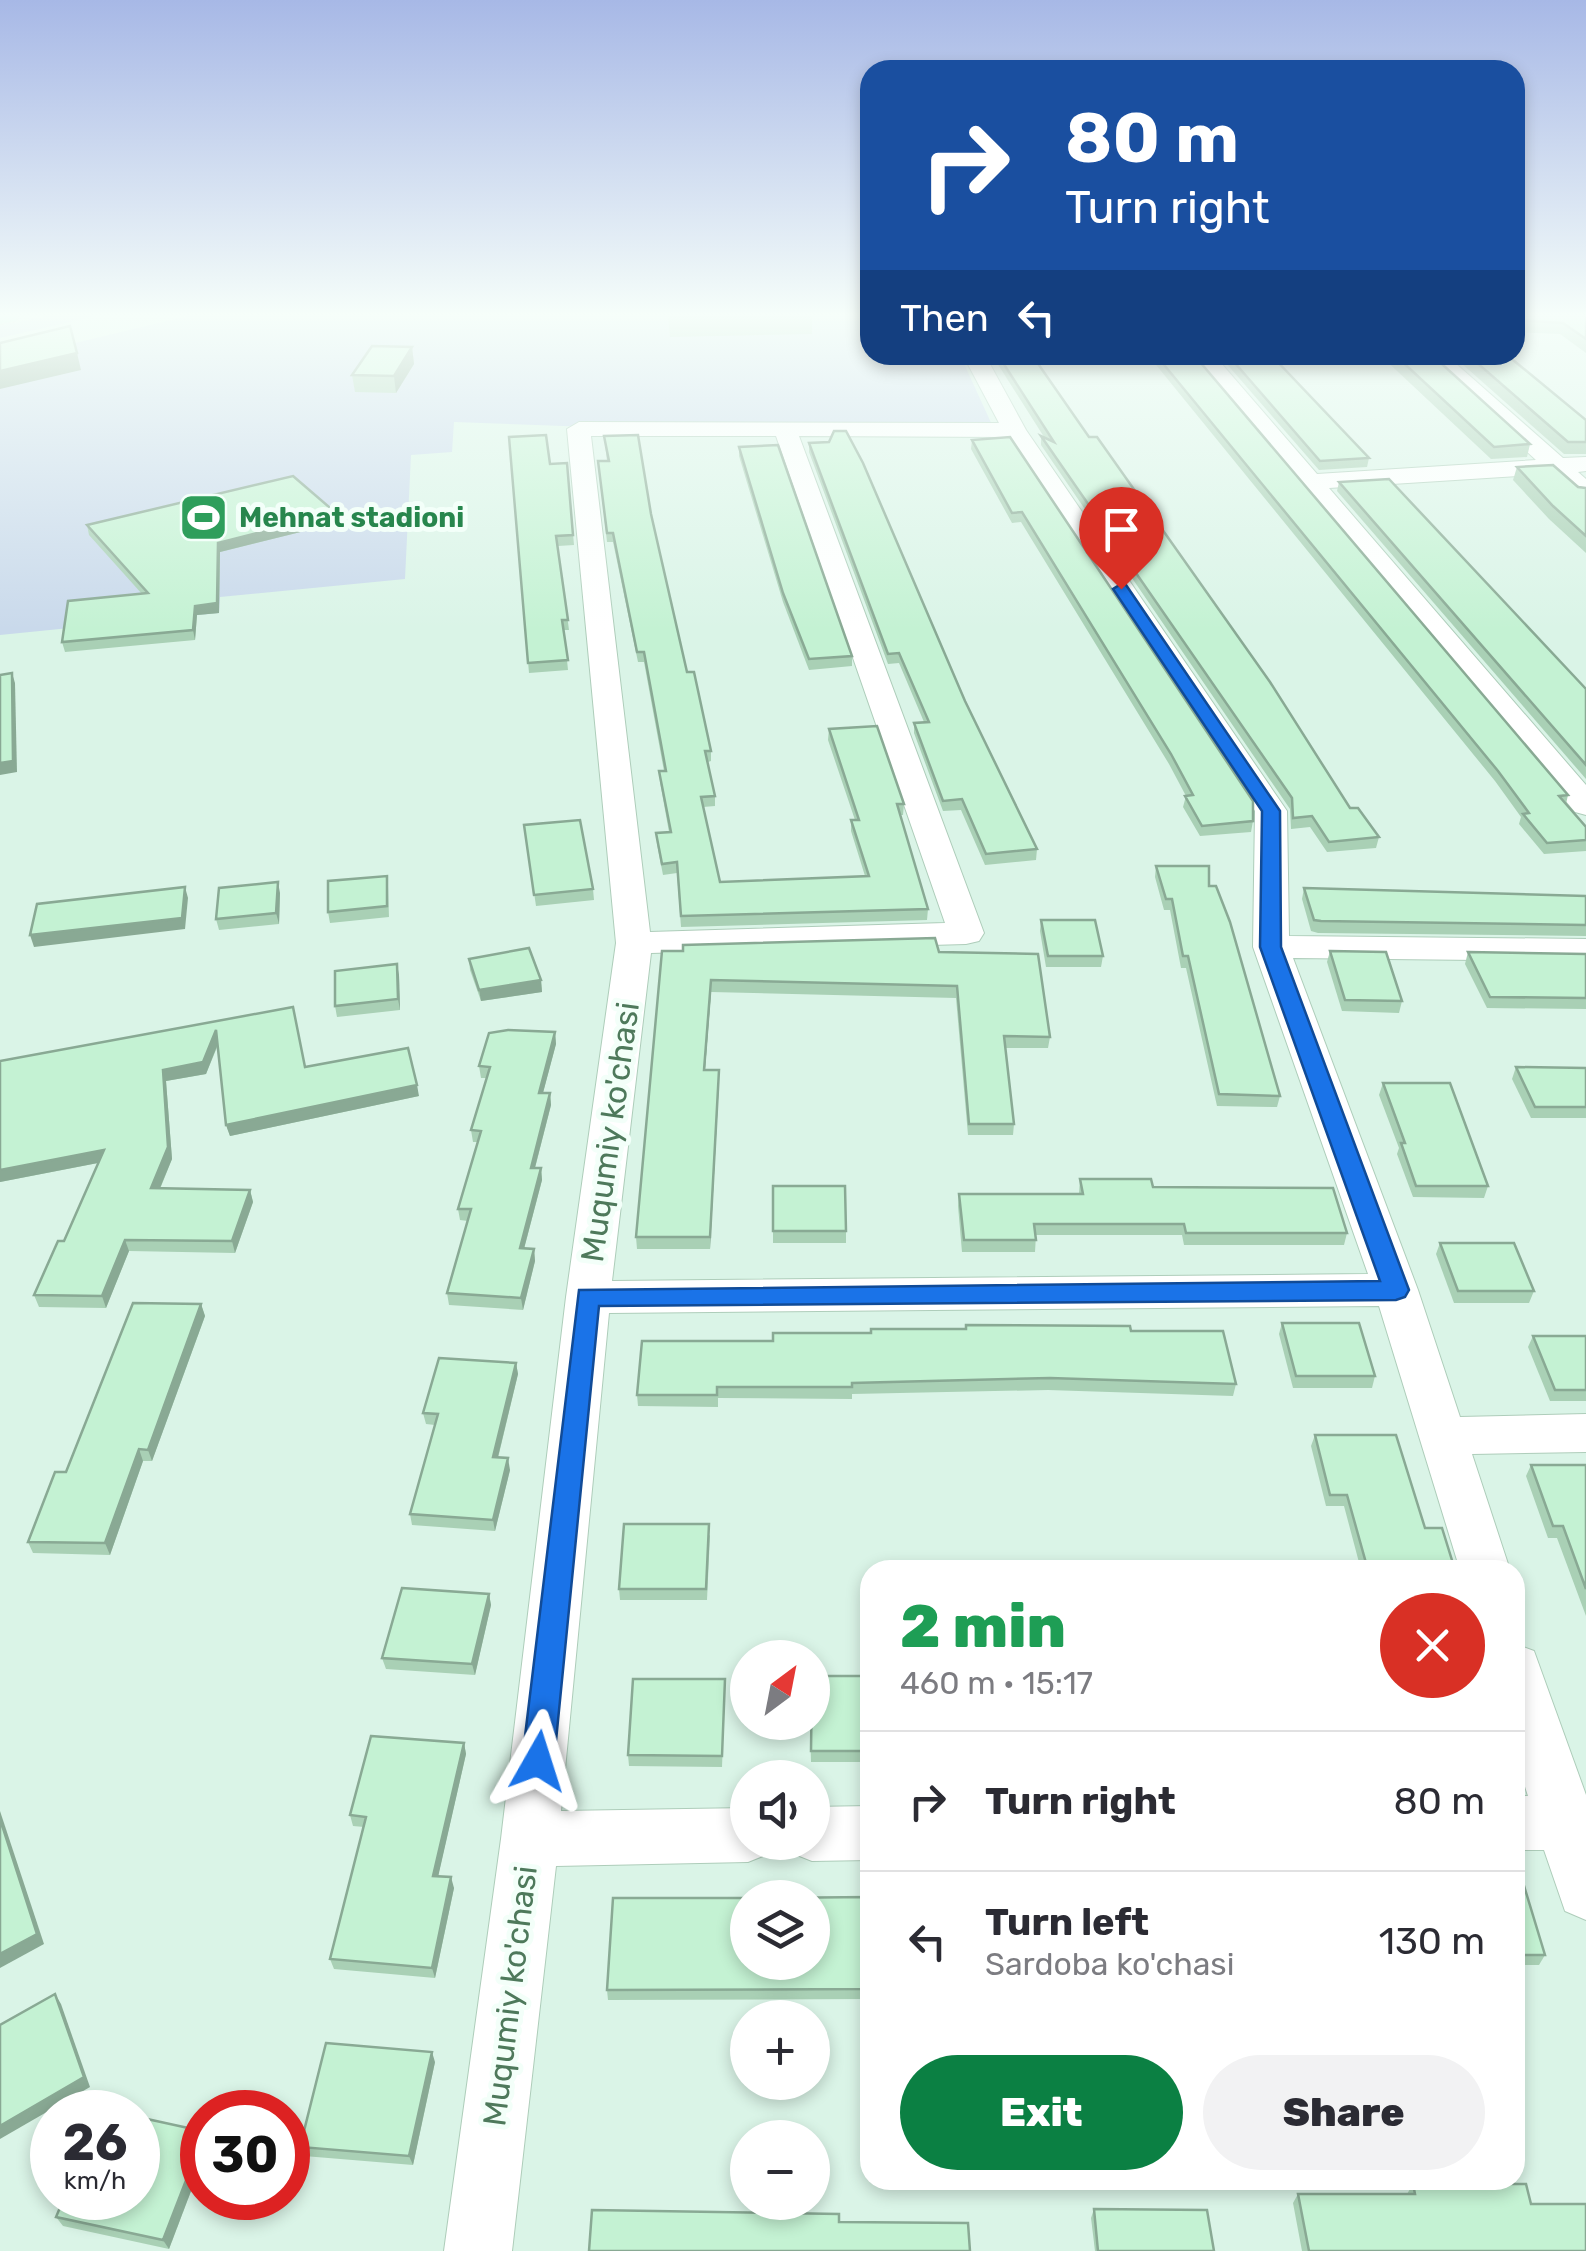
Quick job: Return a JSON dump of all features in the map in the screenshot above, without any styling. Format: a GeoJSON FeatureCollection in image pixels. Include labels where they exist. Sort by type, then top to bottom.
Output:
{"type":"FeatureCollection","features":[{"type":"Feature","properties":{"kind":"street"},"geometry":{"type":"LineString","coordinates":[[1009,420],[1271,811],[1270,947],[1396,1290],[1483,1560]]}},
{"type":"Feature","properties":{"kind":"street"},"geometry":{"type":"LineString","coordinates":[[1258,420],[1586,805]]}},
{"type":"Feature","properties":{"kind":"street"},"geometry":{"type":"LineString","coordinates":[[1505,420],[1586,492]]}},
{"type":"Feature","properties":{"kind":"street","name":"Muqumiy ko'chasi"},"geometry":{"type":"LineString","coordinates":[[478,2251],[530,1839],[588,1297],[634,943],[579,429],[785,430]]}},
{"type":"Feature","properties":{"kind":"street"},"geometry":{"type":"LineString","coordinates":[[634,943],[966,934],[785,430],[1014,430]]}},
{"type":"Feature","properties":{"kind":"street"},"geometry":{"type":"LineString","coordinates":[[1312,482],[1586,464]]}},
{"type":"Feature","properties":{"kind":"street"},"geometry":{"type":"LineString","coordinates":[[1270,947],[1586,950]]}},
{"type":"Feature","properties":{"kind":"street"},"geometry":{"type":"LineString","coordinates":[[588,1297],[1396,1290]]}},
{"type":"Feature","properties":{"kind":"street"},"geometry":{"type":"LineString","coordinates":[[1445,1436],[1586,1433]]}},
{"type":"Feature","properties":{"kind":"street"},"geometry":{"type":"LineString","coordinates":[[1525,1708],[1554,1823],[1586,1891]]}},
{"type":"Feature","properties":{"kind":"street"},"geometry":{"type":"LineString","coordinates":[[830,1834],[860,1834]]}},
{"type":"Feature","properties":{"kind":"street"},"geometry":{"type":"LineString","coordinates":[[530,1839],[730,1835]]}},
{"type":"Feature","properties":{"kind":"shaded area"},"geometry":{"type":"Polygon","coordinates":[[[0,420],[1586,420],[1586,2251],[0,2251],[0,420]]]}},
{"type":"Feature","properties":{"kind":"shaded area","name":"Mehnat stadioni"},"geometry":{"type":"Polygon","coordinates":[[[0,420],[990,420],[993,427],[591,427],[454,422],[452,452],[411,455],[405,579],[220,597],[219,613],[0,635],[0,420]]]}},
{"type":"Feature","properties":{"kind":"building"},"geometry":{"type":"Polygon","coordinates":[[[1040,420],[1077,420],[1089,437],[1097,437],[1270,682],[1350,808],[1358,808],[1379,837],[1329,842],[1312,816],[1293,818],[1292,798],[1041,436],[1054,442],[1040,420]]]}},
{"type":"Feature","properties":{"kind":"building"},"geometry":{"type":"Polygon","coordinates":[[[1209,420],[1249,420],[1568,795],[1559,796],[1586,827],[1586,840],[1547,843],[1523,814],[1529,813],[1209,420]]]}},
{"type":"Feature","properties":{"kind":"building"},"geometry":{"type":"Polygon","coordinates":[[[1284,420],[1333,420],[1369,458],[1320,461],[1284,420]]]}},
{"type":"Feature","properties":{"kind":"building"},"geometry":{"type":"Polygon","coordinates":[[[1465,420],[1504,420],[1530,444],[1494,447],[1465,420]]]}},
{"type":"Feature","properties":{"kind":"building"},"geometry":{"type":"Polygon","coordinates":[[[1543,420],[1586,420],[1586,442],[1568,442],[1543,420]]]}},
{"type":"Feature","properties":{"kind":"building"},"geometry":{"type":"Polygon","coordinates":[[[834,431],[846,431],[863,463],[965,701],[1037,849],[986,854],[962,799],[943,801],[914,723],[929,722],[899,653],[888,654],[809,443],[829,442],[834,431]]]}},
{"type":"Feature","properties":{"kind":"building"},"geometry":{"type":"Polygon","coordinates":[[[546,435],[550,464],[567,463],[573,535],[556,536],[568,620],[562,620],[568,660],[528,663],[509,437],[546,435]]]}},
{"type":"Feature","properties":{"kind":"building"},"geometry":{"type":"Polygon","coordinates":[[[638,435],[651,514],[687,672],[694,672],[711,751],[705,751],[715,796],[701,797],[720,882],[869,876],[851,820],[859,820],[829,729],[877,726],[904,804],[897,804],[928,909],[681,916],[677,862],[662,864],[656,833],[671,832],[659,771],[666,771],[644,652],[637,652],[613,533],[607,533],[598,461],[609,461],[604,436],[638,435]]]}},
{"type":"Feature","properties":{"kind":"building"},"geometry":{"type":"Polygon","coordinates":[[[1010,437],[1253,801],[1253,821],[1202,826],[1185,796],[1193,795],[1171,754],[1022,512],[1012,513],[972,440],[1010,437]]]}},
{"type":"Feature","properties":{"kind":"building"},"geometry":{"type":"Polygon","coordinates":[[[778,445],[852,656],[809,659],[783,593],[739,447],[778,445]]]}},
{"type":"Feature","properties":{"kind":"building"},"geometry":{"type":"Polygon","coordinates":[[[1553,465],[1578,487],[1586,488],[1586,536],[1517,467],[1553,465]]]}},
{"type":"Feature","properties":{"kind":"building"},"geometry":{"type":"Polygon","coordinates":[[[293,476],[336,513],[218,543],[217,603],[195,606],[193,630],[62,642],[68,601],[148,593],[87,525],[293,476]]]}},
{"type":"Feature","properties":{"kind":"building"},"geometry":{"type":"Polygon","coordinates":[[[1389,479],[1586,689],[1586,765],[1339,482],[1389,479]]]}},
{"type":"Feature","properties":{"kind":"building"},"geometry":{"type":"Polygon","coordinates":[[[12,673],[13,761],[0,763],[0,675],[12,673]]]}},
{"type":"Feature","properties":{"kind":"building"},"geometry":{"type":"Polygon","coordinates":[[[580,820],[593,889],[534,895],[524,825],[580,820]]]}},
{"type":"Feature","properties":{"kind":"building"},"geometry":{"type":"Polygon","coordinates":[[[1156,866],[1209,866],[1209,886],[1216,886],[1230,922],[1280,1096],[1219,1094],[1188,956],[1183,956],[1172,899],[1166,899],[1156,866]]]}},
{"type":"Feature","properties":{"kind":"building"},"geometry":{"type":"Polygon","coordinates":[[[387,876],[387,906],[328,912],[328,881],[387,876]]]}},
{"type":"Feature","properties":{"kind":"building"},"geometry":{"type":"Polygon","coordinates":[[[278,882],[276,913],[216,919],[219,888],[278,882]]]}},
{"type":"Feature","properties":{"kind":"building"},"geometry":{"type":"Polygon","coordinates":[[[185,887],[182,918],[30,935],[37,904],[185,887]]]}},
{"type":"Feature","properties":{"kind":"building"},"geometry":{"type":"Polygon","coordinates":[[[1304,888],[1586,896],[1586,925],[1321,921],[1314,920],[1304,888]]]}},
{"type":"Feature","properties":{"kind":"building"},"geometry":{"type":"Polygon","coordinates":[[[1041,920],[1095,920],[1103,956],[1048,956],[1041,920]]]}},
{"type":"Feature","properties":{"kind":"building"},"geometry":{"type":"Polygon","coordinates":[[[935,938],[939,952],[1038,954],[1050,1037],[1004,1036],[1014,1124],[969,1124],[957,986],[711,980],[704,1070],[719,1070],[710,1237],[636,1237],[662,951],[683,951],[683,945],[935,938]]]}},
{"type":"Feature","properties":{"kind":"building"},"geometry":{"type":"Polygon","coordinates":[[[529,948],[541,980],[479,990],[469,959],[529,948]]]}},
{"type":"Feature","properties":{"kind":"building"},"geometry":{"type":"Polygon","coordinates":[[[1330,951],[1386,952],[1402,1001],[1345,1000],[1330,951]]]}},
{"type":"Feature","properties":{"kind":"building"},"geometry":{"type":"Polygon","coordinates":[[[1468,952],[1586,954],[1586,998],[1490,997],[1468,952]]]}},
{"type":"Feature","properties":{"kind":"building"},"geometry":{"type":"Polygon","coordinates":[[[397,964],[398,999],[335,1006],[335,971],[397,964]]]}},
{"type":"Feature","properties":{"kind":"building"},"geometry":{"type":"Polygon","coordinates":[[[293,1007],[305,1067],[408,1048],[417,1085],[226,1125],[216,1030],[203,1062],[163,1070],[168,1147],[151,1188],[250,1190],[232,1241],[125,1240],[102,1296],[34,1295],[58,1241],[64,1241],[104,1150],[0,1170],[0,1061],[293,1007]]]}},
{"type":"Feature","properties":{"kind":"building"},"geometry":{"type":"Polygon","coordinates":[[[555,1032],[539,1093],[550,1093],[531,1168],[541,1168],[520,1248],[534,1249],[521,1298],[447,1293],[471,1209],[458,1209],[481,1131],[471,1130],[490,1067],[479,1066],[489,1033],[555,1032]]]}},
{"type":"Feature","properties":{"kind":"building"},"geometry":{"type":"Polygon","coordinates":[[[1516,1067],[1586,1068],[1586,1107],[1535,1107],[1516,1067]]]}},
{"type":"Feature","properties":{"kind":"building"},"geometry":{"type":"Polygon","coordinates":[[[1383,1083],[1450,1083],[1488,1186],[1416,1186],[1383,1083]]]}},
{"type":"Feature","properties":{"kind":"building"},"geometry":{"type":"Polygon","coordinates":[[[1080,1179],[1151,1179],[1153,1187],[1333,1188],[1347,1233],[1186,1233],[1184,1224],[1034,1224],[1036,1240],[964,1240],[959,1194],[1083,1194],[1080,1179]]]}},
{"type":"Feature","properties":{"kind":"building"},"geometry":{"type":"Polygon","coordinates":[[[773,1186],[845,1186],[846,1231],[773,1231],[773,1186]]]}},
{"type":"Feature","properties":{"kind":"building"},"geometry":{"type":"Polygon","coordinates":[[[1440,1243],[1514,1243],[1534,1291],[1458,1291],[1440,1243]]]}},
{"type":"Feature","properties":{"kind":"building"},"geometry":{"type":"Polygon","coordinates":[[[133,1303],[201,1304],[148,1450],[139,1449],[105,1543],[28,1542],[55,1472],[66,1472],[133,1303]]]}},
{"type":"Feature","properties":{"kind":"building"},"geometry":{"type":"Polygon","coordinates":[[[1282,1323],[1359,1323],[1375,1376],[1296,1376],[1282,1323]]]}},
{"type":"Feature","properties":{"kind":"building"},"geometry":{"type":"Polygon","coordinates":[[[966,1325],[1223,1331],[1236,1384],[1050,1378],[852,1383],[852,1387],[717,1387],[717,1395],[637,1395],[642,1341],[773,1341],[773,1333],[871,1333],[871,1329],[966,1329],[966,1325]]]}},
{"type":"Feature","properties":{"kind":"building"},"geometry":{"type":"Polygon","coordinates":[[[1533,1336],[1586,1336],[1586,1390],[1555,1390],[1533,1336]]]}},
{"type":"Feature","properties":{"kind":"building"},"geometry":{"type":"Polygon","coordinates":[[[439,1358],[516,1363],[493,1457],[508,1458],[493,1520],[410,1514],[438,1414],[423,1413],[439,1358]]]}},
{"type":"Feature","properties":{"kind":"building"},"geometry":{"type":"Polygon","coordinates":[[[1315,1435],[1396,1435],[1425,1528],[1442,1528],[1452,1560],[1365,1560],[1347,1495],[1330,1495],[1315,1435]]]}},
{"type":"Feature","properties":{"kind":"building"},"geometry":{"type":"Polygon","coordinates":[[[1531,1465],[1586,1465],[1586,1589],[1563,1526],[1553,1526],[1531,1465]]]}},
{"type":"Feature","properties":{"kind":"building"},"geometry":{"type":"Polygon","coordinates":[[[624,1524],[709,1524],[706,1589],[619,1589],[624,1524]]]}},
{"type":"Feature","properties":{"kind":"building"},"geometry":{"type":"Polygon","coordinates":[[[402,1588],[489,1594],[472,1664],[382,1658],[402,1588]]]}},
{"type":"Feature","properties":{"kind":"building"},"geometry":{"type":"Polygon","coordinates":[[[830,1676],[860,1676],[860,1751],[811,1751],[811,1740],[830,1740],[830,1676]]]}},
{"type":"Feature","properties":{"kind":"building"},"geometry":{"type":"Polygon","coordinates":[[[633,1679],[725,1679],[722,1756],[628,1755],[633,1679]]]}},
{"type":"Feature","properties":{"kind":"building"},"geometry":{"type":"Polygon","coordinates":[[[371,1736],[464,1743],[433,1876],[451,1877],[432,1968],[330,1959],[366,1817],[350,1815],[371,1736]]]}},
{"type":"Feature","properties":{"kind":"building"},"geometry":{"type":"Polygon","coordinates":[[[0,1819],[37,1934],[0,1954],[0,1819]]]}},
{"type":"Feature","properties":{"kind":"building"},"geometry":{"type":"Polygon","coordinates":[[[1525,1889],[1545,1955],[1525,1955],[1525,1889]]]}},
{"type":"Feature","properties":{"kind":"building"},"geometry":{"type":"Polygon","coordinates":[[[830,1897],[860,1897],[860,1989],[607,1990],[613,1898],[730,1898],[730,1980],[830,1980],[830,1897]]]}},
{"type":"Feature","properties":{"kind":"building"},"geometry":{"type":"Polygon","coordinates":[[[55,1994],[84,2077],[62,2090],[30,2090],[30,2108],[0,2126],[0,2025],[55,1994]]]}},
{"type":"Feature","properties":{"kind":"building"},"geometry":{"type":"Polygon","coordinates":[[[326,2043],[432,2052],[409,2156],[310,2148],[310,2107],[326,2043]]]}},
{"type":"Feature","properties":{"kind":"building"},"geometry":{"type":"Polygon","coordinates":[[[160,2122],[180,2126],[180,2196],[163,2240],[70,2220],[160,2220],[160,2122]]]}},
{"type":"Feature","properties":{"kind":"building"},"geometry":{"type":"Polygon","coordinates":[[[1526,2184],[1531,2204],[1586,2204],[1586,2251],[1309,2251],[1298,2194],[1415,2194],[1414,2190],[1525,2190],[1526,2184]]]}},
{"type":"Feature","properties":{"kind":"building"},"geometry":{"type":"Polygon","coordinates":[[[1094,2209],[1207,2210],[1214,2251],[1098,2251],[1094,2209]]]}},
{"type":"Feature","properties":{"kind":"building"},"geometry":{"type":"Polygon","coordinates":[[[592,2210],[730,2212],[730,2220],[830,2220],[830,2214],[839,2214],[839,2222],[968,2223],[970,2251],[589,2251],[592,2210]]]}},
{"type":"Feature","properties":{"kind":"place","name":"Mehnat stadioni"},"geometry":{"type":"Point","coordinates":[204,517]}},
{"type":"Feature","properties":{"kind":"route"},"geometry":{"type":"LineString","coordinates":[[538,1761],[588,1297],[1396,1290],[1270,947],[1271,811],[1121,589]]}}]}
